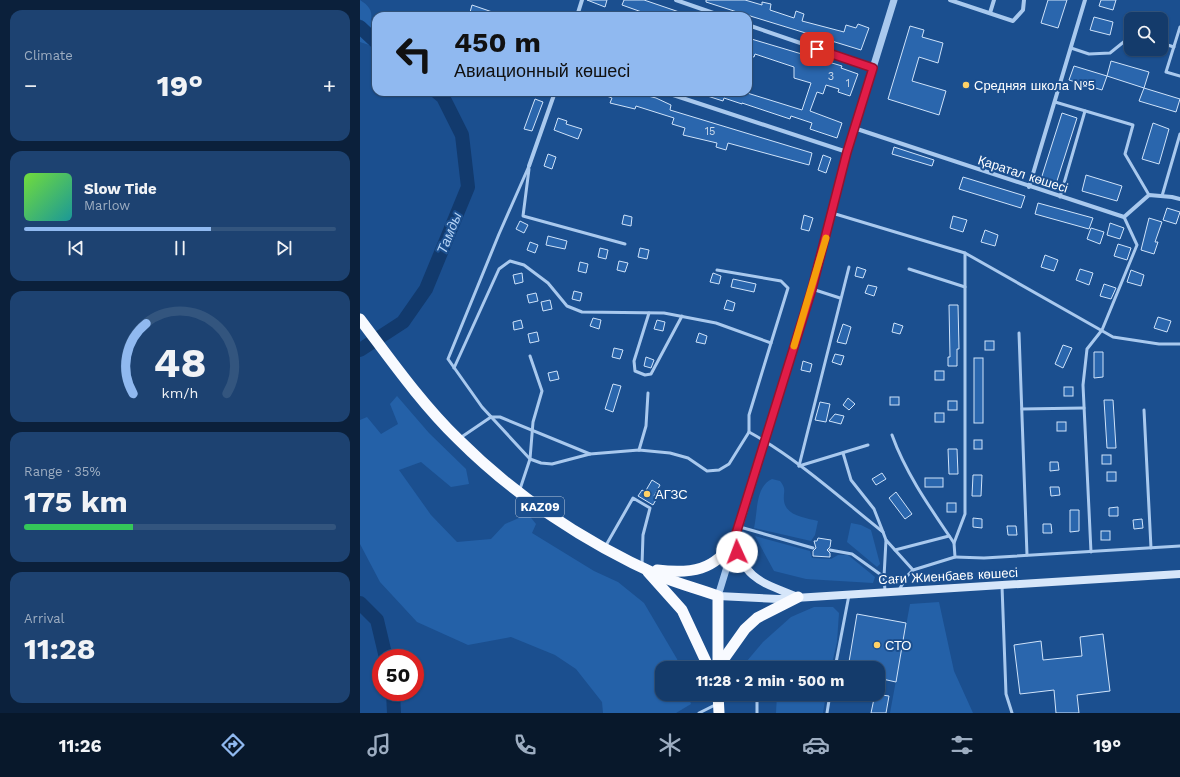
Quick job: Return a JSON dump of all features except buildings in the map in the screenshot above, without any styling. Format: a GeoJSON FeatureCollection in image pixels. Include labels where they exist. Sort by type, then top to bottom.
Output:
{"type":"FeatureCollection","features":[{"type":"Feature","properties":{"kind":"highway","name":"KAZ09"},"geometry":{"type":"LineString","coordinates":[[360,320],[436,416],[458,440],[519,492],[568,526],[604,547],[675,581],[718,596]]}},
{"type":"Feature","properties":{"kind":"highway"},"geometry":{"type":"LineString","coordinates":[[644,567],[675,572],[701,569],[716,562],[728,550],[734,540]]}},
{"type":"Feature","properties":{"kind":"highway","name":"KAZ09"},"geometry":{"type":"LineString","coordinates":[[644,567],[682,610],[711,661]]}},
{"type":"Feature","properties":{"kind":"highway"},"geometry":{"type":"LineString","coordinates":[[715,661],[718,596]]}},
{"type":"Feature","properties":{"kind":"highway"},"geometry":{"type":"LineString","coordinates":[[720,661],[745,629],[757,618],[798,597]]}},
{"type":"Feature","properties":{"kind":"main road"},"geometry":{"type":"LineString","coordinates":[[734,540],[737,552],[746,571],[769,585],[798,597]]}},
{"type":"Feature","properties":{"kind":"main road","name":"Сағи Жиенбаев көшесі"},"geometry":{"type":"LineString","coordinates":[[718,596],[765,599],[1180,574]]}},
{"type":"Feature","properties":{"kind":"street"},"geometry":{"type":"LineString","coordinates":[[578,12],[582,0]]}},
{"type":"Feature","properties":{"kind":"street"},"geometry":{"type":"LineString","coordinates":[[676,0],[710,12]]}},
{"type":"Feature","properties":{"kind":"street"},"geometry":{"type":"LineString","coordinates":[[718,596],[738,526],[812,289],[847,152],[894,0]]}},
{"type":"Feature","properties":{"kind":"street"},"geometry":{"type":"LineString","coordinates":[[950,0],[1013,21],[1023,10],[1024,0]]}},
{"type":"Feature","properties":{"kind":"street"},"geometry":{"type":"LineString","coordinates":[[990,13],[994,0]]}},
{"type":"Feature","properties":{"kind":"street"},"geometry":{"type":"LineString","coordinates":[[1029,187],[1085,0]]}},
{"type":"Feature","properties":{"kind":"street"},"geometry":{"type":"LineString","coordinates":[[752,26],[873,68]]}},
{"type":"Feature","properties":{"kind":"street"},"geometry":{"type":"LineString","coordinates":[[529,166],[554,96]]}},
{"type":"Feature","properties":{"kind":"street"},"geometry":{"type":"LineString","coordinates":[[676,96],[847,152]]}},
{"type":"Feature","properties":{"kind":"street","name":"Қаратал көшесі"},"geometry":{"type":"LineString","coordinates":[[854,128],[1029,187],[1124,217]]}},
{"type":"Feature","properties":{"kind":"street"},"geometry":{"type":"LineString","coordinates":[[1124,217],[1149,195],[1180,199]]}},
{"type":"Feature","properties":{"kind":"lane"},"geometry":{"type":"LineString","coordinates":[[1180,27],[1166,72],[1180,76]]}},
{"type":"Feature","properties":{"kind":"lane"},"geometry":{"type":"LineString","coordinates":[[1071,48],[1089,54],[1110,53],[1124,42]]}},
{"type":"Feature","properties":{"kind":"lane"},"geometry":{"type":"LineString","coordinates":[[1168,45],[1174,47]]}},
{"type":"Feature","properties":{"kind":"lane"},"geometry":{"type":"LineString","coordinates":[[1055,102],[1133,125],[1125,154],[1149,195]]}},
{"type":"Feature","properties":{"kind":"lane"},"geometry":{"type":"LineString","coordinates":[[1060,196],[1085,110]]}},
{"type":"Feature","properties":{"kind":"lane"},"geometry":{"type":"LineString","coordinates":[[1162,196],[1180,134]]}},
{"type":"Feature","properties":{"kind":"lane"},"geometry":{"type":"LineString","coordinates":[[529,166],[523,216],[625,244]]}},
{"type":"Feature","properties":{"kind":"lane"},"geometry":{"type":"LineString","coordinates":[[529,166],[499,234],[448,359],[491,417],[530,460],[552,464],[590,454],[639,450],[670,453],[688,458],[707,471],[719,470],[729,464],[750,432],[749,415],[788,288],[781,281],[717,270]]}},
{"type":"Feature","properties":{"kind":"lane"},"geometry":{"type":"LineString","coordinates":[[832,213],[966,253],[1113,337],[1159,344],[1180,344]]}},
{"type":"Feature","properties":{"kind":"lane"},"geometry":{"type":"LineString","coordinates":[[1091,552],[1083,385],[1087,349],[1102,330],[1137,245],[1124,217]]}},
{"type":"Feature","properties":{"kind":"lane"},"geometry":{"type":"LineString","coordinates":[[955,557],[954,543],[965,514],[966,253]]}},
{"type":"Feature","properties":{"kind":"lane"},"geometry":{"type":"LineString","coordinates":[[454,368],[499,269],[510,261],[524,265],[548,283],[566,306],[582,312],[664,313],[716,323],[771,343]]}},
{"type":"Feature","properties":{"kind":"lane"},"geometry":{"type":"LineString","coordinates":[[799,466],[849,267]]}},
{"type":"Feature","properties":{"kind":"lane"},"geometry":{"type":"LineString","coordinates":[[909,269],[965,287]]}},
{"type":"Feature","properties":{"kind":"lane"},"geometry":{"type":"LineString","coordinates":[[812,289],[840,298]]}},
{"type":"Feature","properties":{"kind":"lane"},"geometry":{"type":"LineString","coordinates":[[649,313],[634,361],[635,371],[645,376],[651,374],[682,316]]}},
{"type":"Feature","properties":{"kind":"lane"},"geometry":{"type":"LineString","coordinates":[[1019,333],[1028,555]]}},
{"type":"Feature","properties":{"kind":"lane"},"geometry":{"type":"LineString","coordinates":[[519,492],[530,460],[533,430],[542,391],[530,356]]}},
{"type":"Feature","properties":{"kind":"lane"},"geometry":{"type":"LineString","coordinates":[[639,450],[646,426],[648,393]]}},
{"type":"Feature","properties":{"kind":"lane"},"geometry":{"type":"LineString","coordinates":[[1022,408],[1084,408]]}},
{"type":"Feature","properties":{"kind":"lane"},"geometry":{"type":"LineString","coordinates":[[1144,410],[1152,548]]}},
{"type":"Feature","properties":{"kind":"lane"},"geometry":{"type":"LineString","coordinates":[[458,440],[491,417],[500,417],[590,454]]}},
{"type":"Feature","properties":{"kind":"lane"},"geometry":{"type":"LineString","coordinates":[[750,432],[765,440],[883,532]]}},
{"type":"Feature","properties":{"kind":"lane"},"geometry":{"type":"LineString","coordinates":[[892,435],[898,452],[925,499],[954,543]]}},
{"type":"Feature","properties":{"kind":"lane"},"geometry":{"type":"LineString","coordinates":[[799,466],[868,446]]}},
{"type":"Feature","properties":{"kind":"lane"},"geometry":{"type":"LineString","coordinates":[[843,453],[851,480],[874,509],[886,540],[913,570]]}},
{"type":"Feature","properties":{"kind":"lane"},"geometry":{"type":"LineString","coordinates":[[604,547],[633,498],[650,508],[643,535],[644,567]]}},
{"type":"Feature","properties":{"kind":"lane"},"geometry":{"type":"LineString","coordinates":[[738,526],[813,548]]}},
{"type":"Feature","properties":{"kind":"lane"},"geometry":{"type":"LineString","coordinates":[[895,550],[949,536]]}},
{"type":"Feature","properties":{"kind":"lane"},"geometry":{"type":"LineString","coordinates":[[885,591],[884,577],[886,540]]}},
{"type":"Feature","properties":{"kind":"lane"},"geometry":{"type":"LineString","coordinates":[[899,590],[907,576],[913,570],[955,557],[984,558],[1180,546]]}},
{"type":"Feature","properties":{"kind":"lane"},"geometry":{"type":"LineString","coordinates":[[830,550],[852,554],[884,577]]}},
{"type":"Feature","properties":{"kind":"lane"},"geometry":{"type":"LineString","coordinates":[[1001,585],[1006,694],[1012,713]]}},
{"type":"Feature","properties":{"kind":"lane"},"geometry":{"type":"LineString","coordinates":[[836,661],[849,593]]}},
{"type":"Feature","properties":{"kind":"lane"},"geometry":{"type":"LineString","coordinates":[[699,713],[719,702],[757,699],[757,713]]}},
{"type":"Feature","properties":{"kind":"lane"},"geometry":{"type":"LineString","coordinates":[[827,713],[829,701]]}},
{"type":"Feature","properties":{"kind":"shaded area"},"geometry":{"type":"Polygon","coordinates":[[[360,0],[369,8],[371,13],[372,31],[360,19],[360,0]]]}},
{"type":"Feature","properties":{"kind":"shaded area"},"geometry":{"type":"Polygon","coordinates":[[[360,33],[372,46],[360,42],[360,33]]]}},
{"type":"Feature","properties":{"kind":"shaded area"},"geometry":{"type":"Polygon","coordinates":[[[397,396],[429,433],[466,469],[469,484],[451,487],[421,462],[399,470],[431,515],[457,542],[491,539],[505,524],[528,514],[536,524],[532,533],[594,571],[618,582],[644,603],[678,661],[655,661],[655,701],[690,701],[691,704],[676,713],[603,713],[602,702],[576,669],[555,655],[511,637],[468,645],[417,622],[380,582],[360,544],[360,420],[367,417],[381,434],[398,424],[390,404],[397,396]]]}},
{"type":"Feature","properties":{"kind":"shaded area"},"geometry":{"type":"Polygon","coordinates":[[[772,479],[780,481],[782,484],[784,489],[784,501],[788,510],[797,516],[818,521],[815,535],[811,541],[754,528],[760,494],[767,483],[772,479]]]}},
{"type":"Feature","properties":{"kind":"shaded area"},"geometry":{"type":"Polygon","coordinates":[[[851,523],[861,525],[871,530],[880,564],[877,567],[847,542],[851,523]]]}},
{"type":"Feature","properties":{"kind":"shaded area"},"geometry":{"type":"Polygon","coordinates":[[[755,536],[810,551],[812,558],[831,559],[838,555],[848,555],[875,577],[873,583],[806,579],[774,571],[755,536]]]}},
{"type":"Feature","properties":{"kind":"shaded area"},"geometry":{"type":"Polygon","coordinates":[[[939,602],[954,671],[973,713],[890,713],[910,604],[939,602]]]}},
{"type":"Feature","properties":{"kind":"shaded area"},"geometry":{"type":"Polygon","coordinates":[[[814,607],[833,607],[839,613],[837,642],[833,661],[747,661],[763,642],[791,617],[814,607]]]}},
{"type":"Feature","properties":{"kind":"shaded area"},"geometry":{"type":"Polygon","coordinates":[[[777,701],[825,701],[823,713],[776,713],[777,701]]]}},
{"type":"Feature","properties":{"kind":"waterway","name":"Тамды"},"geometry":{"type":"LineString","coordinates":[[360,27],[372,38]]}},
{"type":"Feature","properties":{"kind":"waterway","name":"Тамды"},"geometry":{"type":"LineString","coordinates":[[360,350],[403,322],[426,289],[468,187],[462,135],[442,96]]}},
{"type":"Feature","properties":{"kind":"waterway","name":"Тамды"},"geometry":{"type":"LineString","coordinates":[[360,603],[377,620],[384,649]]}},
{"type":"Feature","properties":{"kind":"waterway","name":"Тамды"},"geometry":{"type":"LineString","coordinates":[[393,701],[394,713]]}},
{"type":"Feature","properties":{"kind":"slow traffic"},"geometry":{"type":"LineString","coordinates":[[794,346],[826,238]]}},
{"type":"Feature","properties":{"kind":"place","name":"Средняя школа №5"},"geometry":{"type":"Point","coordinates":[966,85]}},
{"type":"Feature","properties":{"kind":"place","name":"АГЗС"},"geometry":{"type":"Point","coordinates":[647,494]}},
{"type":"Feature","properties":{"kind":"place","name":"СТО"},"geometry":{"type":"Point","coordinates":[877,645]}},
{"type":"Feature","properties":{"kind":"route"},"geometry":{"type":"LineString","coordinates":[[737,552],[734,540],[812,289],[847,152],[873,68],[817,49]]}}]}
